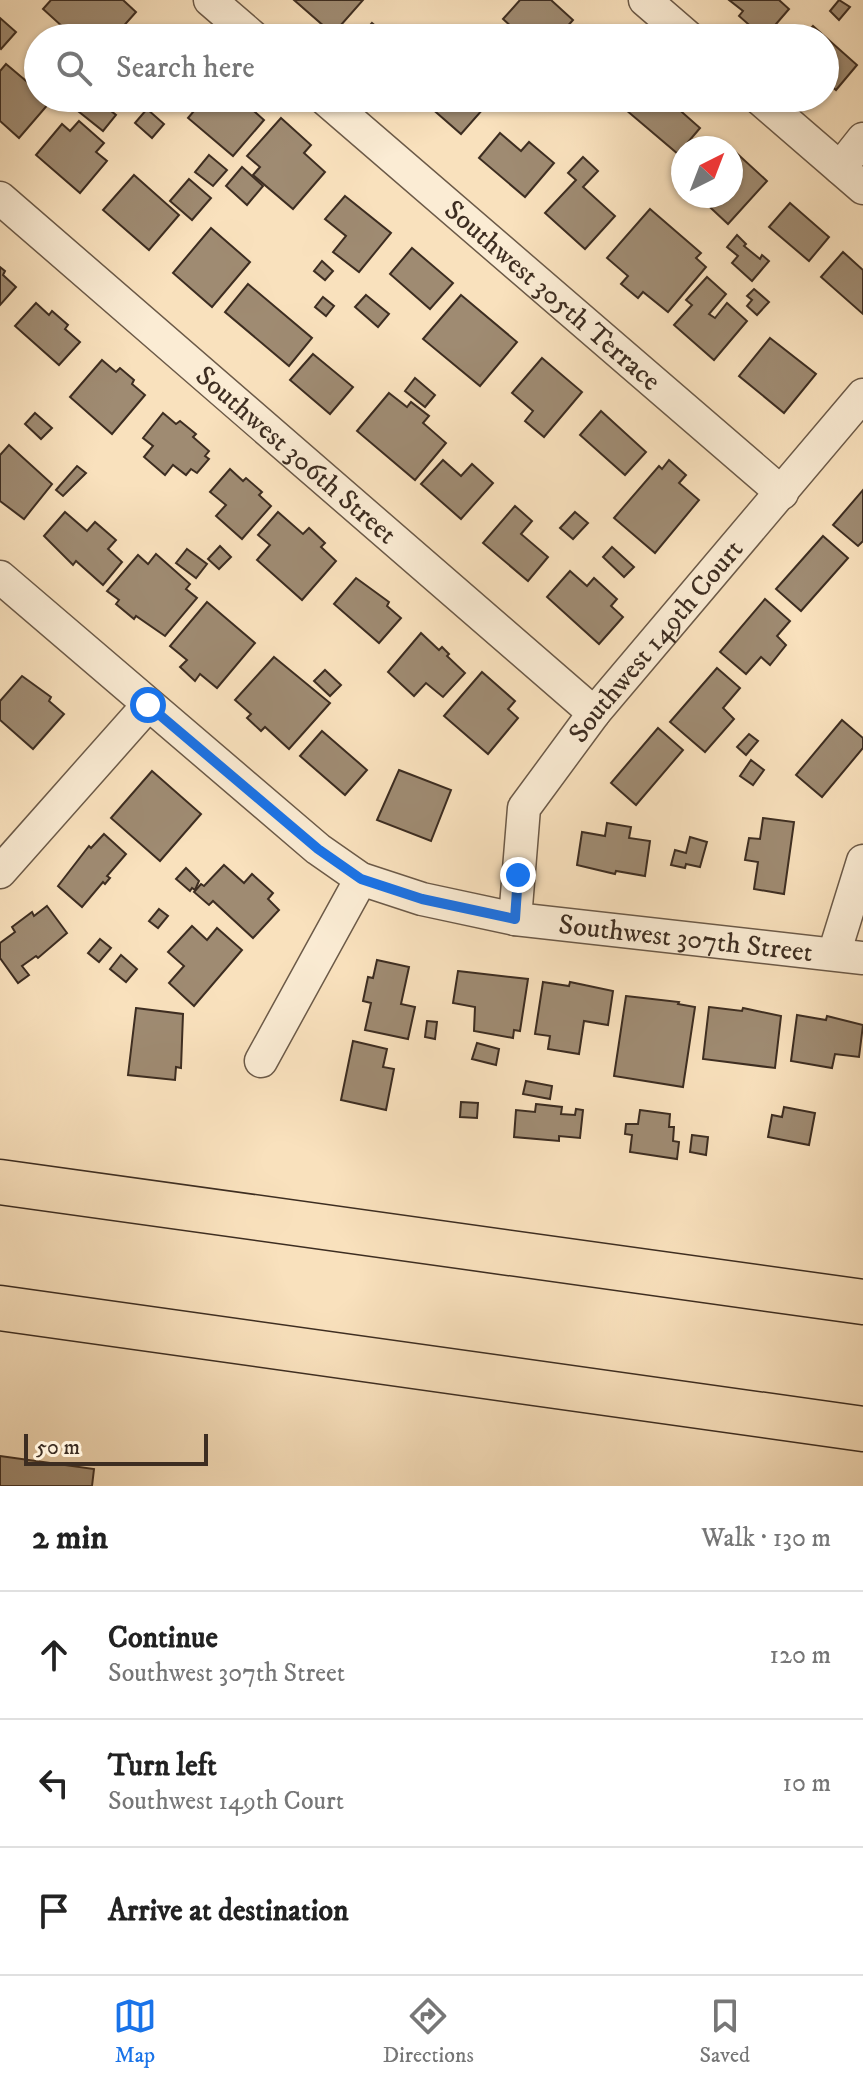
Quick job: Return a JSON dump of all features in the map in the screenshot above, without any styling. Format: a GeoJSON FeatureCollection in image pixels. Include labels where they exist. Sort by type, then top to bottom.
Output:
{"type":"FeatureCollection","features":[{"type":"Feature","properties":{"kind":"highway"},"geometry":{"type":"LineString","coordinates":[[0,1182],[863,1302]]}},
{"type":"Feature","properties":{"kind":"highway"},"geometry":{"type":"LineString","coordinates":[[0,1308],[863,1429]]}},
{"type":"Feature","properties":{"kind":"street"},"geometry":{"type":"LineString","coordinates":[[210,0],[238,24]]}},
{"type":"Feature","properties":{"kind":"street"},"geometry":{"type":"LineString","coordinates":[[645,0],[673,24]]}},
{"type":"Feature","properties":{"kind":"street","name":"Southwest 305th Terrace"},"geometry":{"type":"LineString","coordinates":[[340,112],[782,493]]}},
{"type":"Feature","properties":{"kind":"street"},"geometry":{"type":"LineString","coordinates":[[775,112],[851,178],[863,139]]}},
{"type":"Feature","properties":{"kind":"street","name":"Southwest 306th Street"},"geometry":{"type":"LineString","coordinates":[[0,198],[594,713]]}},
{"type":"Feature","properties":{"kind":"street","name":"Southwest 149th Court"},"geometry":{"type":"LineString","coordinates":[[515,919],[524,808],[594,713],[863,395]]}},
{"type":"Feature","properties":{"kind":"street","name":"Southwest 307th Street"},"geometry":{"type":"LineString","coordinates":[[0,577],[318,849],[361,879],[422,899],[515,919],[848,956]]}},
{"type":"Feature","properties":{"kind":"street"},"geometry":{"type":"LineString","coordinates":[[0,872],[148,705]]}},
{"type":"Feature","properties":{"kind":"street"},"geometry":{"type":"LineString","coordinates":[[848,956],[863,861]]}},
{"type":"Feature","properties":{"kind":"street"},"geometry":{"type":"LineString","coordinates":[[261,1061],[361,879]]}},
{"type":"Feature","properties":{"kind":"building"},"geometry":{"type":"Polygon","coordinates":[[[51,0],[123,0],[136,12],[125,24],[60,24],[43,9],[51,0]]]}},
{"type":"Feature","properties":{"kind":"building"},"geometry":{"type":"Polygon","coordinates":[[[294,0],[363,0],[342,24],[322,24],[294,0]]]}},
{"type":"Feature","properties":{"kind":"building"},"geometry":{"type":"Polygon","coordinates":[[[520,0],[551,0],[573,20],[569,24],[509,24],[503,19],[520,0]]]}},
{"type":"Feature","properties":{"kind":"building"},"geometry":{"type":"Polygon","coordinates":[[[729,0],[779,0],[789,9],[776,24],[748,24],[739,16],[743,11],[729,0]]]}},
{"type":"Feature","properties":{"kind":"building"},"geometry":{"type":"Polygon","coordinates":[[[839,0],[850,7],[839,20],[830,11],[839,0]]]}},
{"type":"Feature","properties":{"kind":"building"},"geometry":{"type":"Polygon","coordinates":[[[0,18],[16,32],[1,49],[0,48],[0,18]]]}},
{"type":"Feature","properties":{"kind":"building"},"geometry":{"type":"Polygon","coordinates":[[[839,49],[857,65],[839,86],[839,49]]]}},
{"type":"Feature","properties":{"kind":"building"},"geometry":{"type":"Polygon","coordinates":[[[6,64],[24,79],[24,112],[41,112],[19,138],[0,121],[0,71],[6,64]]]}},
{"type":"Feature","properties":{"kind":"building"},"geometry":{"type":"Polygon","coordinates":[[[79,112],[112,112],[116,115],[103,131],[79,112]]]}},
{"type":"Feature","properties":{"kind":"building"},"geometry":{"type":"Polygon","coordinates":[[[144,112],[150,112],[164,124],[152,138],[135,123],[144,112]]]}},
{"type":"Feature","properties":{"kind":"building"},"geometry":{"type":"Polygon","coordinates":[[[193,112],[255,112],[264,120],[233,156],[188,118],[193,112]]]}},
{"type":"Feature","properties":{"kind":"building"},"geometry":{"type":"Polygon","coordinates":[[[436,112],[480,112],[461,134],[436,112]]]}},
{"type":"Feature","properties":{"kind":"building"},"geometry":{"type":"Polygon","coordinates":[[[628,112],[682,112],[700,128],[693,136],[671,136],[671,148],[628,112]]]}},
{"type":"Feature","properties":{"kind":"building"},"geometry":{"type":"Polygon","coordinates":[[[281,118],[311,145],[304,153],[325,172],[293,209],[253,175],[260,167],[247,156],[281,118]]]}},
{"type":"Feature","properties":{"kind":"building"},"geometry":{"type":"Polygon","coordinates":[[[79,121],[104,143],[96,152],[107,161],[80,193],[36,155],[62,124],[70,131],[79,121]]]}},
{"type":"Feature","properties":{"kind":"building"},"geometry":{"type":"Polygon","coordinates":[[[500,133],[521,151],[529,142],[554,163],[525,197],[479,158],[500,133]]]}},
{"type":"Feature","properties":{"kind":"building"},"geometry":{"type":"Polygon","coordinates":[[[209,155],[227,170],[213,186],[195,172],[209,155]]]}},
{"type":"Feature","properties":{"kind":"building"},"geometry":{"type":"Polygon","coordinates":[[[583,157],[598,171],[583,187],[615,216],[585,249],[545,213],[576,180],[568,173],[583,157]]]}},
{"type":"Feature","properties":{"kind":"building"},"geometry":{"type":"Polygon","coordinates":[[[743,159],[767,181],[743,207],[743,159]]]}},
{"type":"Feature","properties":{"kind":"building"},"geometry":{"type":"Polygon","coordinates":[[[242,167],[263,186],[247,205],[226,186],[242,167]]]}},
{"type":"Feature","properties":{"kind":"building"},"geometry":{"type":"Polygon","coordinates":[[[134,175],[179,215],[149,250],[103,210],[134,175]]]}},
{"type":"Feature","properties":{"kind":"building"},"geometry":{"type":"Polygon","coordinates":[[[189,179],[211,198],[192,220],[170,201],[189,179]]]}},
{"type":"Feature","properties":{"kind":"building"},"geometry":{"type":"Polygon","coordinates":[[[345,196],[391,233],[359,272],[333,252],[346,236],[325,219],[345,196]]]}},
{"type":"Feature","properties":{"kind":"building"},"geometry":{"type":"Polygon","coordinates":[[[790,203],[829,237],[809,261],[769,227],[790,203]]]}},
{"type":"Feature","properties":{"kind":"building"},"geometry":{"type":"Polygon","coordinates":[[[711,208],[743,208],[728,224],[711,208]]]}},
{"type":"Feature","properties":{"kind":"building"},"geometry":{"type":"Polygon","coordinates":[[[650,209],[701,253],[696,258],[706,267],[668,312],[643,292],[638,298],[621,284],[628,276],[607,258],[650,209]]]}},
{"type":"Feature","properties":{"kind":"building"},"geometry":{"type":"Polygon","coordinates":[[[211,228],[250,262],[212,307],[173,273],[211,228]]]}},
{"type":"Feature","properties":{"kind":"building"},"geometry":{"type":"Polygon","coordinates":[[[737,235],[746,244],[744,246],[760,259],[762,255],[769,261],[752,281],[732,263],[738,256],[727,247],[737,235]]]}},
{"type":"Feature","properties":{"kind":"building"},"geometry":{"type":"Polygon","coordinates":[[[412,248],[453,283],[430,309],[390,274],[412,248]]]}},
{"type":"Feature","properties":{"kind":"building"},"geometry":{"type":"Polygon","coordinates":[[[843,252],[863,270],[863,314],[821,277],[843,252]]]}},
{"type":"Feature","properties":{"kind":"building"},"geometry":{"type":"Polygon","coordinates":[[[322,261],[333,271],[325,280],[314,271],[322,261]]]}},
{"type":"Feature","properties":{"kind":"building"},"geometry":{"type":"Polygon","coordinates":[[[0,267],[5,271],[3,275],[16,287],[0,305],[0,267]]]}},
{"type":"Feature","properties":{"kind":"building"},"geometry":{"type":"Polygon","coordinates":[[[707,277],[726,294],[709,314],[715,318],[727,303],[747,321],[714,360],[674,325],[692,305],[686,300],[707,277]]]}},
{"type":"Feature","properties":{"kind":"building"},"geometry":{"type":"Polygon","coordinates":[[[248,284],[312,338],[289,366],[225,312],[248,284]]]}},
{"type":"Feature","properties":{"kind":"building"},"geometry":{"type":"Polygon","coordinates":[[[754,289],[769,302],[757,315],[747,306],[752,300],[747,296],[754,289]]]}},
{"type":"Feature","properties":{"kind":"building"},"geometry":{"type":"Polygon","coordinates":[[[366,295],[389,314],[378,327],[355,307],[366,295]]]}},
{"type":"Feature","properties":{"kind":"building"},"geometry":{"type":"Polygon","coordinates":[[[461,295],[517,342],[480,386],[423,339],[461,295]]]}},
{"type":"Feature","properties":{"kind":"building"},"geometry":{"type":"Polygon","coordinates":[[[323,297],[334,306],[326,316],[315,307],[323,297]]]}},
{"type":"Feature","properties":{"kind":"building"},"geometry":{"type":"Polygon","coordinates":[[[36,303],[49,315],[52,311],[68,325],[65,329],[80,342],[59,365],[15,326],[36,303]]]}},
{"type":"Feature","properties":{"kind":"building"},"geometry":{"type":"Polygon","coordinates":[[[770,338],[816,374],[784,413],[739,376],[770,338]]]}},
{"type":"Feature","properties":{"kind":"building"},"geometry":{"type":"Polygon","coordinates":[[[313,354],[353,387],[330,414],[290,380],[313,354]]]}},
{"type":"Feature","properties":{"kind":"building"},"geometry":{"type":"Polygon","coordinates":[[[542,358],[582,392],[544,437],[525,421],[533,411],[512,393],[542,358]]]}},
{"type":"Feature","properties":{"kind":"building"},"geometry":{"type":"Polygon","coordinates":[[[102,360],[116,372],[120,368],[145,395],[112,434],[70,397],[102,360]]]}},
{"type":"Feature","properties":{"kind":"building"},"geometry":{"type":"Polygon","coordinates":[[[415,378],[435,395],[425,407],[405,391],[415,378]]]}},
{"type":"Feature","properties":{"kind":"building"},"geometry":{"type":"Polygon","coordinates":[[[389,393],[407,407],[411,402],[429,416],[423,423],[446,443],[415,480],[357,431],[389,393]]]}},
{"type":"Feature","properties":{"kind":"building"},"geometry":{"type":"Polygon","coordinates":[[[601,411],[646,452],[625,475],[580,435],[601,411]]]}},
{"type":"Feature","properties":{"kind":"building"},"geometry":{"type":"Polygon","coordinates":[[[35,413],[52,428],[41,439],[25,424],[35,413]]]}},
{"type":"Feature","properties":{"kind":"building"},"geometry":{"type":"Polygon","coordinates":[[[163,413],[196,434],[193,437],[209,451],[205,456],[209,459],[197,473],[191,469],[186,475],[173,465],[165,475],[144,457],[153,446],[143,438],[163,413]]]}},
{"type":"Feature","properties":{"kind":"building"},"geometry":{"type":"Polygon","coordinates":[[[9,445],[52,484],[24,519],[0,501],[0,455],[9,445]]]}},
{"type":"Feature","properties":{"kind":"building"},"geometry":{"type":"Polygon","coordinates":[[[443,460],[461,476],[472,464],[493,483],[461,519],[421,484],[443,460]]]}},
{"type":"Feature","properties":{"kind":"building"},"geometry":{"type":"Polygon","coordinates":[[[669,460],[686,475],[679,483],[699,500],[655,553],[614,518],[659,466],[662,469],[669,460]]]}},
{"type":"Feature","properties":{"kind":"building"},"geometry":{"type":"Polygon","coordinates":[[[77,466],[86,473],[63,496],[56,490],[77,466]]]}},
{"type":"Feature","properties":{"kind":"building"},"geometry":{"type":"Polygon","coordinates":[[[230,469],[262,492],[259,495],[271,506],[242,539],[216,516],[226,505],[210,492],[230,469]]]}},
{"type":"Feature","properties":{"kind":"building"},"geometry":{"type":"Polygon","coordinates":[[[863,490],[863,541],[858,546],[833,525],[863,490]]]}},
{"type":"Feature","properties":{"kind":"building"},"geometry":{"type":"Polygon","coordinates":[[[515,506],[532,521],[521,534],[548,557],[528,581],[483,543],[515,506]]]}},
{"type":"Feature","properties":{"kind":"building"},"geometry":{"type":"Polygon","coordinates":[[[65,512],[87,531],[95,522],[116,540],[108,549],[122,562],[103,585],[76,561],[73,565],[44,536],[65,512]]]}},
{"type":"Feature","properties":{"kind":"building"},"geometry":{"type":"Polygon","coordinates":[[[278,512],[303,534],[309,528],[325,543],[321,547],[336,561],[302,600],[257,560],[270,545],[258,535],[278,512]]]}},
{"type":"Feature","properties":{"kind":"building"},"geometry":{"type":"Polygon","coordinates":[[[575,512],[588,523],[573,539],[560,528],[575,512]]]}},
{"type":"Feature","properties":{"kind":"building"},"geometry":{"type":"Polygon","coordinates":[[[823,536],[848,558],[801,611],[776,589],[823,536]]]}},
{"type":"Feature","properties":{"kind":"building"},"geometry":{"type":"Polygon","coordinates":[[[220,546],[231,557],[219,569],[208,559],[220,546]]]}},
{"type":"Feature","properties":{"kind":"building"},"geometry":{"type":"Polygon","coordinates":[[[612,547],[634,567],[624,577],[603,557],[612,547]]]}},
{"type":"Feature","properties":{"kind":"building"},"geometry":{"type":"Polygon","coordinates":[[[187,549],[207,564],[196,578],[176,563],[187,549]]]}},
{"type":"Feature","properties":{"kind":"building"},"geometry":{"type":"Polygon","coordinates":[[[156,554],[190,584],[186,589],[197,598],[165,636],[136,616],[134,619],[116,604],[119,600],[107,591],[138,555],[148,564],[156,554]]]}},
{"type":"Feature","properties":{"kind":"building"},"geometry":{"type":"Polygon","coordinates":[[[570,571],[587,586],[594,578],[617,599],[611,606],[623,617],[599,644],[547,597],[570,571]]]}},
{"type":"Feature","properties":{"kind":"building"},"geometry":{"type":"Polygon","coordinates":[[[356,578],[389,602],[387,606],[401,618],[379,643],[334,604],[356,578]]]}},
{"type":"Feature","properties":{"kind":"building"},"geometry":{"type":"Polygon","coordinates":[[[765,599],[790,621],[777,636],[786,645],[770,665],[761,657],[746,674],[720,652],[765,599]]]}},
{"type":"Feature","properties":{"kind":"building"},"geometry":{"type":"Polygon","coordinates":[[[207,602],[255,643],[217,688],[200,674],[195,681],[180,667],[187,660],[170,646],[207,602]]]}},
{"type":"Feature","properties":{"kind":"building"},"geometry":{"type":"Polygon","coordinates":[[[421,633],[439,650],[442,647],[465,673],[443,697],[426,683],[414,696],[388,672],[421,633]]]}},
{"type":"Feature","properties":{"kind":"building"},"geometry":{"type":"Polygon","coordinates":[[[274,657],[330,703],[289,749],[265,727],[261,731],[247,718],[251,714],[235,700],[274,657]]]}},
{"type":"Feature","properties":{"kind":"building"},"geometry":{"type":"Polygon","coordinates":[[[717,668],[740,688],[723,708],[734,719],[705,752],[670,722],[717,668]]]}},
{"type":"Feature","properties":{"kind":"building"},"geometry":{"type":"Polygon","coordinates":[[[325,670],[341,685],[330,696],[314,681],[325,670]]]}},
{"type":"Feature","properties":{"kind":"building"},"geometry":{"type":"Polygon","coordinates":[[[482,672],[515,701],[508,709],[518,718],[488,754],[444,716],[482,672]]]}},
{"type":"Feature","properties":{"kind":"building"},"geometry":{"type":"Polygon","coordinates":[[[22,676],[51,697],[49,701],[64,714],[33,749],[0,720],[0,701],[22,676]]]}},
{"type":"Feature","properties":{"kind":"building"},"geometry":{"type":"Polygon","coordinates":[[[842,720],[863,738],[863,748],[822,797],[796,775],[842,720]]]}},
{"type":"Feature","properties":{"kind":"building"},"geometry":{"type":"Polygon","coordinates":[[[658,728],[683,750],[636,805],[611,783],[658,728]]]}},
{"type":"Feature","properties":{"kind":"building"},"geometry":{"type":"Polygon","coordinates":[[[322,731],[367,770],[345,795],[300,756],[322,731]]]}},
{"type":"Feature","properties":{"kind":"building"},"geometry":{"type":"Polygon","coordinates":[[[749,734],[758,741],[746,755],[737,747],[749,734]]]}},
{"type":"Feature","properties":{"kind":"building"},"geometry":{"type":"Polygon","coordinates":[[[751,760],[764,770],[753,785],[740,776],[751,760]]]}},
{"type":"Feature","properties":{"kind":"building"},"geometry":{"type":"Polygon","coordinates":[[[399,770],[451,790],[431,841],[377,820],[399,770]]]}},
{"type":"Feature","properties":{"kind":"building"},"geometry":{"type":"Polygon","coordinates":[[[152,771],[201,814],[160,861],[111,818],[152,771]]]}},
{"type":"Feature","properties":{"kind":"building"},"geometry":{"type":"Polygon","coordinates":[[[763,818],[794,822],[784,894],[754,889],[758,862],[745,860],[749,838],[760,839],[763,818]]]}},
{"type":"Feature","properties":{"kind":"building"},"geometry":{"type":"Polygon","coordinates":[[[607,823],[631,827],[629,838],[650,841],[645,876],[616,871],[615,874],[577,865],[582,832],[605,836],[607,823]]]}},
{"type":"Feature","properties":{"kind":"building"},"geometry":{"type":"Polygon","coordinates":[[[104,834],[126,854],[107,876],[110,878],[82,907],[58,886],[89,846],[91,848],[104,834]]]}},
{"type":"Feature","properties":{"kind":"building"},"geometry":{"type":"Polygon","coordinates":[[[690,837],[707,842],[700,867],[671,865],[675,850],[686,853],[690,837]]]}},
{"type":"Feature","properties":{"kind":"building"},"geometry":{"type":"Polygon","coordinates":[[[224,865],[244,883],[252,874],[273,893],[268,899],[279,910],[253,938],[213,901],[209,905],[194,892],[224,865]]]}},
{"type":"Feature","properties":{"kind":"building"},"geometry":{"type":"Polygon","coordinates":[[[186,868],[199,881],[195,890],[192,888],[190,891],[176,879],[186,868]]]}},
{"type":"Feature","properties":{"kind":"building"},"geometry":{"type":"Polygon","coordinates":[[[47,906],[67,933],[38,958],[36,956],[22,966],[29,975],[18,983],[0,958],[0,943],[15,932],[12,927],[32,912],[34,916],[47,906]]]}},
{"type":"Feature","properties":{"kind":"building"},"geometry":{"type":"Polygon","coordinates":[[[159,909],[168,916],[158,928],[149,921],[159,909]]]}},
{"type":"Feature","properties":{"kind":"building"},"geometry":{"type":"Polygon","coordinates":[[[192,926],[207,940],[217,928],[242,950],[194,1006],[169,983],[184,966],[168,952],[192,926]]]}},
{"type":"Feature","properties":{"kind":"building"},"geometry":{"type":"Polygon","coordinates":[[[100,939],[111,948],[99,962],[88,953],[100,939]]]}},
{"type":"Feature","properties":{"kind":"building"},"geometry":{"type":"Polygon","coordinates":[[[121,955],[137,969],[126,982],[110,969],[121,955]]]}},
{"type":"Feature","properties":{"kind":"building"},"geometry":{"type":"Polygon","coordinates":[[[377,960],[409,967],[401,1004],[415,1007],[408,1039],[365,1030],[371,1003],[363,1001],[368,977],[373,978],[377,960]]]}},
{"type":"Feature","properties":{"kind":"building"},"geometry":{"type":"Polygon","coordinates":[[[458,971],[528,979],[520,1031],[514,1030],[513,1038],[474,1031],[475,1007],[453,1003],[458,971]]]}},
{"type":"Feature","properties":{"kind":"building"},"geometry":{"type":"Polygon","coordinates":[[[543,982],[569,986],[570,982],[613,991],[608,1025],[584,1021],[579,1054],[548,1049],[550,1036],[535,1034],[543,982]]]}},
{"type":"Feature","properties":{"kind":"building"},"geometry":{"type":"Polygon","coordinates":[[[626,996],[679,1002],[695,1007],[683,1087],[614,1076],[626,996]]]}},
{"type":"Feature","properties":{"kind":"building"},"geometry":{"type":"Polygon","coordinates":[[[709,1007],[742,1011],[743,1008],[781,1016],[775,1068],[703,1059],[709,1007]]]}},
{"type":"Feature","properties":{"kind":"building"},"geometry":{"type":"Polygon","coordinates":[[[136,1008],[183,1014],[181,1068],[176,1067],[175,1080],[128,1075],[136,1008]]]}},
{"type":"Feature","properties":{"kind":"building"},"geometry":{"type":"Polygon","coordinates":[[[797,1015],[826,1020],[827,1016],[863,1025],[859,1057],[835,1054],[832,1068],[791,1061],[797,1015]]]}},
{"type":"Feature","properties":{"kind":"building"},"geometry":{"type":"Polygon","coordinates":[[[427,1021],[437,1022],[435,1039],[425,1037],[427,1021]]]}},
{"type":"Feature","properties":{"kind":"building"},"geometry":{"type":"Polygon","coordinates":[[[353,1041],[387,1049],[383,1067],[394,1069],[386,1110],[341,1100],[353,1041]]]}},
{"type":"Feature","properties":{"kind":"building"},"geometry":{"type":"Polygon","coordinates":[[[477,1043],[499,1049],[496,1065],[472,1059],[477,1043]]]}},
{"type":"Feature","properties":{"kind":"building"},"geometry":{"type":"Polygon","coordinates":[[[526,1081],[552,1086],[550,1099],[523,1094],[526,1081]]]}},
{"type":"Feature","properties":{"kind":"building"},"geometry":{"type":"Polygon","coordinates":[[[461,1102],[478,1103],[477,1118],[460,1117],[461,1102]]]}},
{"type":"Feature","properties":{"kind":"building"},"geometry":{"type":"Polygon","coordinates":[[[536,1104],[562,1107],[561,1114],[575,1115],[576,1109],[583,1110],[580,1138],[559,1136],[559,1141],[514,1137],[516,1110],[535,1112],[536,1104]]]}},
{"type":"Feature","properties":{"kind":"building"},"geometry":{"type":"Polygon","coordinates":[[[784,1107],[815,1113],[809,1145],[768,1137],[772,1115],[782,1117],[784,1107]]]}},
{"type":"Feature","properties":{"kind":"building"},"geometry":{"type":"Polygon","coordinates":[[[640,1110],[670,1114],[669,1127],[674,1127],[673,1141],[679,1142],[677,1159],[630,1152],[632,1135],[625,1134],[626,1124],[638,1124],[640,1110]]]}},
{"type":"Feature","properties":{"kind":"building"},"geometry":{"type":"Polygon","coordinates":[[[692,1135],[708,1137],[706,1155],[690,1152],[692,1135]]]}},
{"type":"Feature","properties":{"kind":"building"},"geometry":{"type":"Polygon","coordinates":[[[0,1456],[94,1469],[92,1486],[0,1486],[0,1456]]]}},
{"type":"Feature","properties":{"kind":"route"},"geometry":{"type":"LineString","coordinates":[[148,705],[318,849],[361,879],[422,899],[515,919],[518,875]]}}]}
